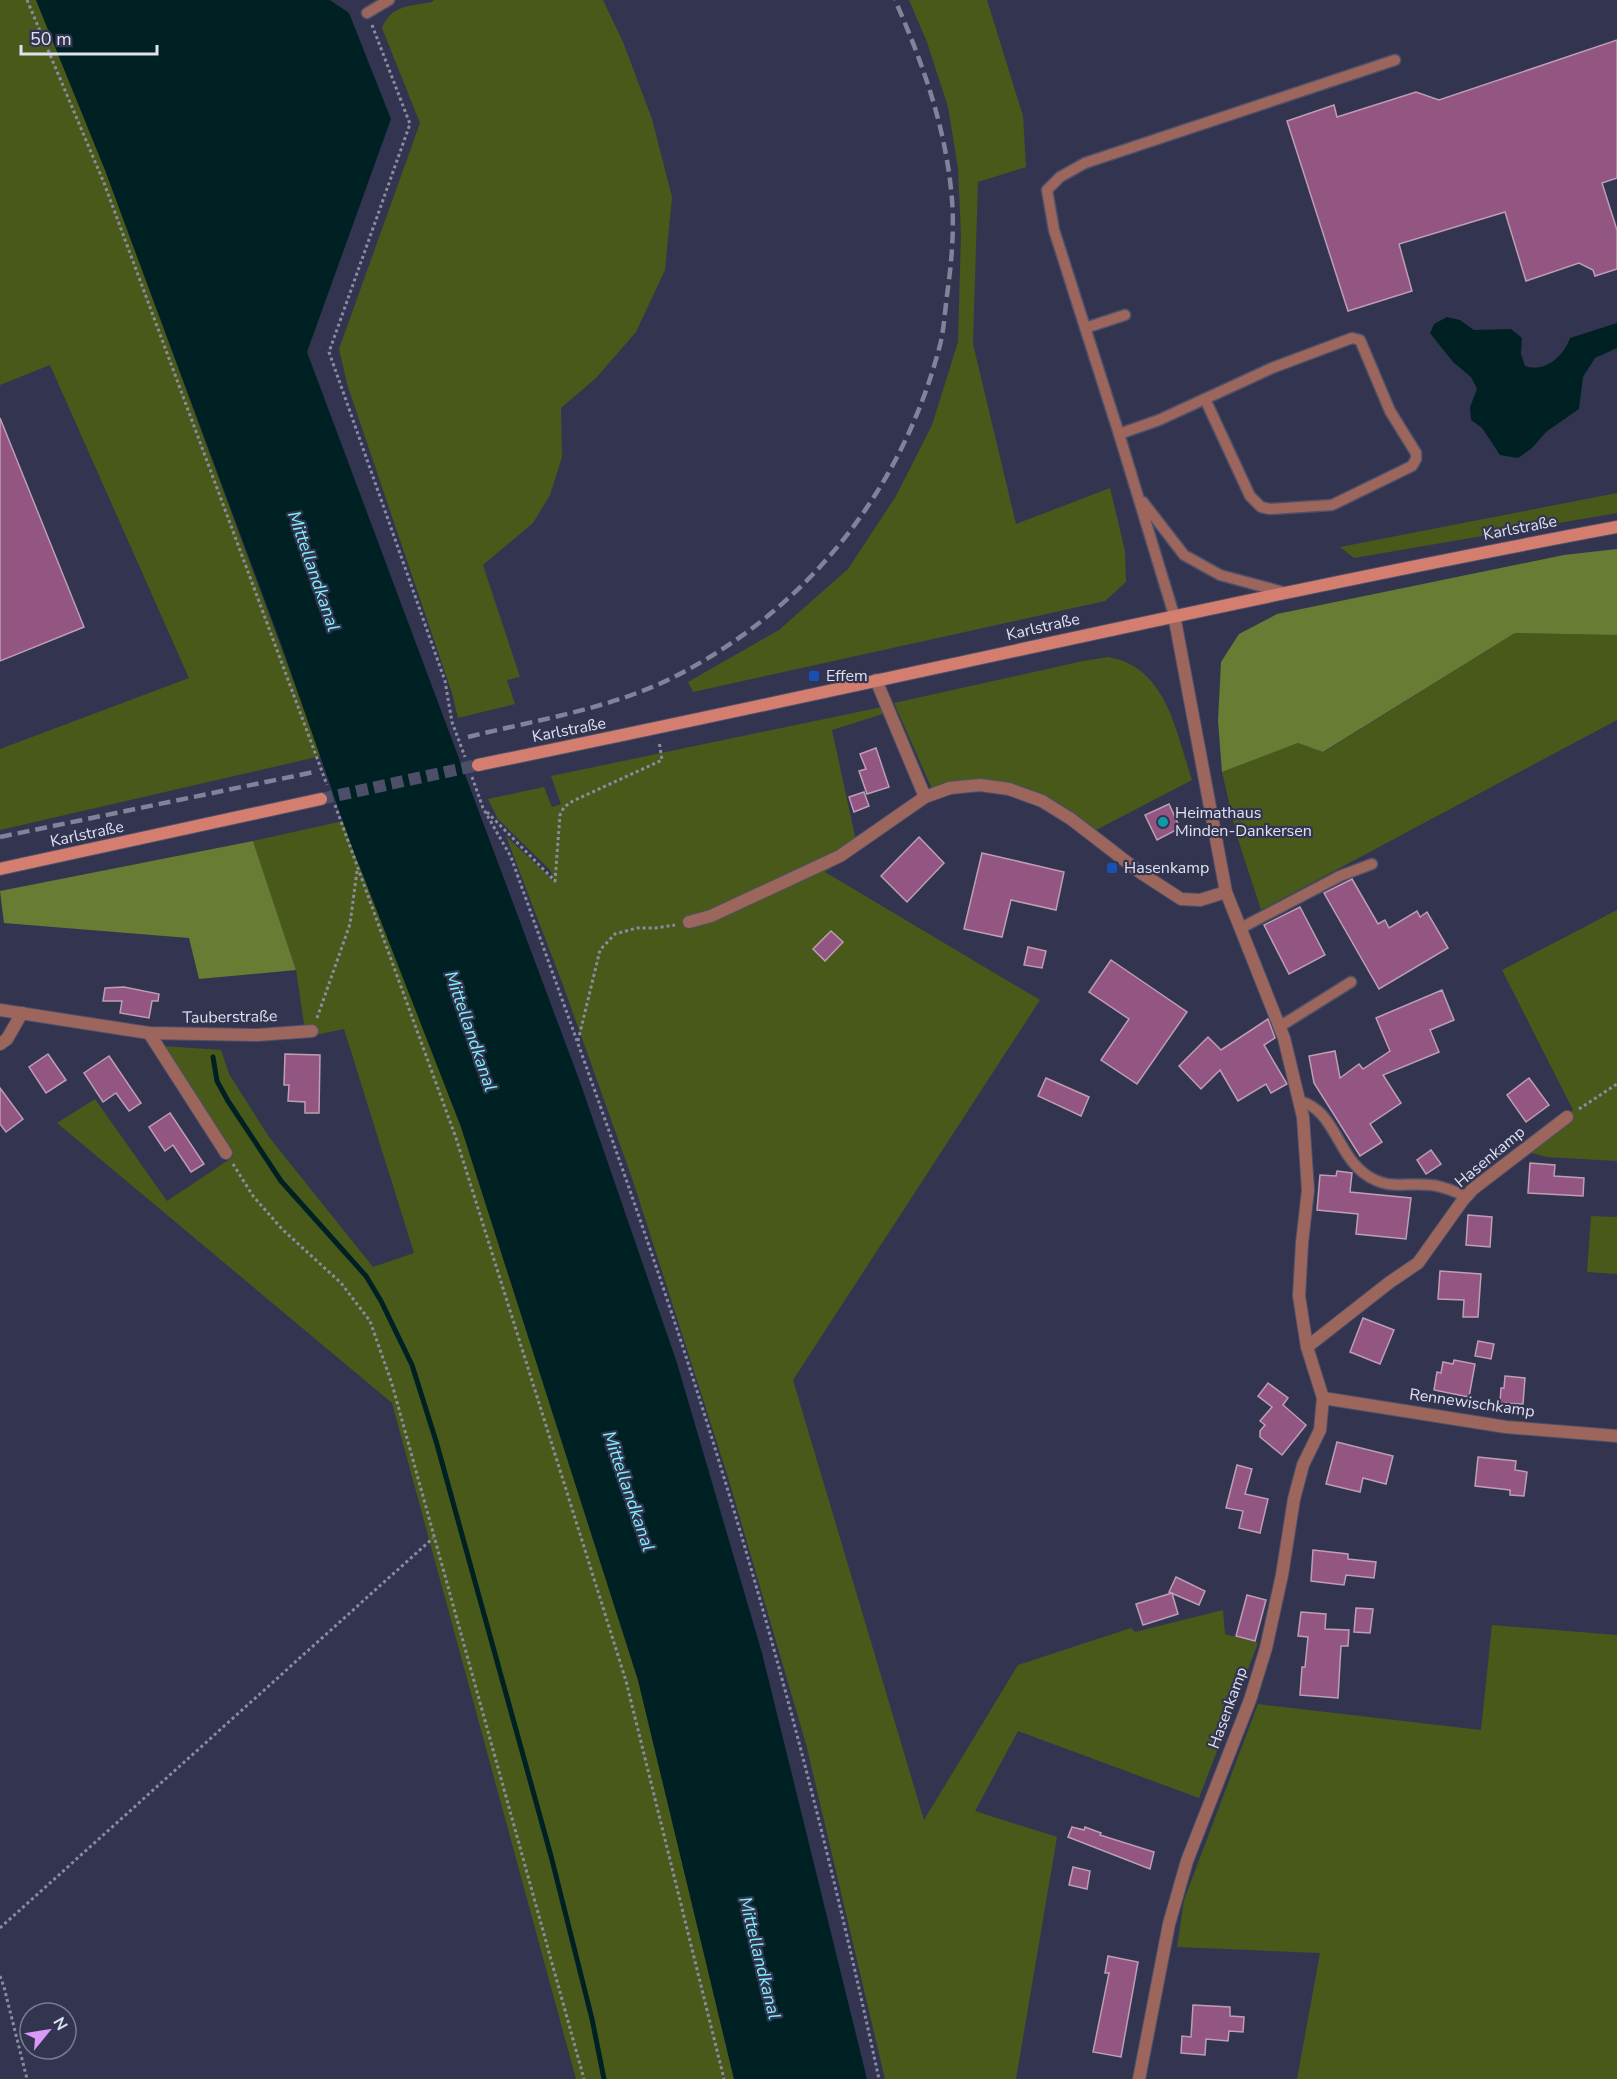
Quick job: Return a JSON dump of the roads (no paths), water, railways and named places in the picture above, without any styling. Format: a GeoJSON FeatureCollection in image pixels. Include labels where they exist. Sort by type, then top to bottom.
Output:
{"type":"FeatureCollection","features":[{"type":"Feature","properties":{"kind":"street","name":"Karlstraße"},"geometry":{"type":"LineString","coordinates":[[472,769],[1174,615],[1617,527]]}},
{"type":"Feature","properties":{"kind":"street","name":"Hasenkamp"},"geometry":{"type":"LineString","coordinates":[[1139,2079],[1169,1924],[1187,1862],[1250,1700],[1266,1648],[1282,1575],[1294,1499],[1303,1465],[1320,1430],[1323,1398],[1307,1347],[1299,1296],[1308,1190],[1303,1117],[1279,1027],[1227,892],[1174,615]]}},
{"type":"Feature","properties":{"kind":"street"},"geometry":{"type":"LineString","coordinates":[[876,680],[925,797]]}},
{"type":"Feature","properties":{"kind":"street"},"geometry":{"type":"LineString","coordinates":[[689,922],[721,911],[840,856],[925,797],[950,788],[980,785],[1009,789],[1042,801],[1071,819],[1149,879],[1181,899],[1200,900],[1227,892]]}},
{"type":"Feature","properties":{"kind":"street","name":"Karlstraße"},"geometry":{"type":"LineString","coordinates":[[0,869],[326,796]]}},
{"type":"Feature","properties":{"kind":"street","name":"Tauberstraße"},"geometry":{"type":"LineString","coordinates":[[0,1010],[149,1033],[257,1035],[312,1031]]}},
{"type":"Feature","properties":{"kind":"street"},"geometry":{"type":"LineString","coordinates":[[0,1044],[8,1039],[22,1013]]}},
{"type":"Feature","properties":{"kind":"street"},"geometry":{"type":"LineString","coordinates":[[149,1033],[226,1153]]}},
{"type":"Feature","properties":{"kind":"street","name":"Hasenkamp"},"geometry":{"type":"LineString","coordinates":[[1307,1347],[1418,1263],[1466,1196],[1510,1159],[1567,1117]]}},
{"type":"Feature","properties":{"kind":"street","name":"Rennewischkamp"},"geometry":{"type":"LineString","coordinates":[[1323,1398],[1506,1427],[1617,1436]]}},
{"type":"Feature","properties":{"kind":"lane"},"geometry":{"type":"LineString","coordinates":[[367,13],[388,0]]}},
{"type":"Feature","properties":{"kind":"lane"},"geometry":{"type":"LineString","coordinates":[[1174,615],[1054,230],[1047,190],[1060,177],[1085,163],[1395,60]]}},
{"type":"Feature","properties":{"kind":"lane"},"geometry":{"type":"LineString","coordinates":[[1084,328],[1125,315]]}},
{"type":"Feature","properties":{"kind":"lane"},"geometry":{"type":"LineString","coordinates":[[1119,434],[1159,420],[1205,399],[1302,356],[1357,338],[1360,340],[1390,411],[1416,453],[1416,459],[1412,466],[1332,505],[1270,509],[1261,507],[1250,496],[1205,399]]}},
{"type":"Feature","properties":{"kind":"lane"},"geometry":{"type":"LineString","coordinates":[[1138,496],[1184,555],[1220,575],[1283,592]]}},
{"type":"Feature","properties":{"kind":"lane"},"geometry":{"type":"LineString","coordinates":[[1241,928],[1340,876],[1372,864]]}},
{"type":"Feature","properties":{"kind":"lane"},"geometry":{"type":"LineString","coordinates":[[1279,1027],[1351,982]]}},
{"type":"Feature","properties":{"kind":"lane"},"geometry":{"type":"LineString","coordinates":[[1299,1101],[1311,1104],[1320,1111],[1343,1150],[1355,1166],[1366,1175],[1382,1184],[1395,1186],[1429,1184],[1466,1196]]}},
{"type":"Feature","properties":{"kind":"water","name":"Mittellandkanal"},"geometry":{"type":"Polygon","coordinates":[[[36,0],[330,0],[349,13],[391,119],[307,352],[580,1082],[677,1363],[762,1653],[867,2079],[734,2079],[638,1680],[461,1127],[350,842],[281,644],[105,170],[36,0]]]}},
{"type":"Feature","properties":{"kind":"water"},"geometry":{"type":"Polygon","coordinates":[[[1447,317],[1460,320],[1474,330],[1511,329],[1522,338],[1521,354],[1525,366],[1532,368],[1553,361],[1563,351],[1570,338],[1617,323],[1617,348],[1595,358],[1583,377],[1579,409],[1546,432],[1532,448],[1518,458],[1500,455],[1482,428],[1471,420],[1470,407],[1477,389],[1471,377],[1453,362],[1430,333],[1434,324],[1447,317]]]}},
{"type":"Feature","properties":{"kind":"waterway"},"geometry":{"type":"LineString","coordinates":[[213,1057],[217,1081],[228,1101],[281,1181],[366,1276],[381,1301],[412,1365],[436,1441],[551,1856],[592,2019],[604,2079]]}},
{"type":"Feature","properties":{"kind":"tunnel"},"geometry":{"type":"LineString","coordinates":[[321,799],[478,765]]}},
{"type":"Feature","properties":{"kind":"railway"},"geometry":{"type":"LineString","coordinates":[[468,737],[572,713],[623,698],[672,678],[721,650],[765,618],[806,581],[842,541],[874,497],[901,449],[923,398],[940,345],[952,242],[951,189],[943,140],[923,69],[895,0]]}},
{"type":"Feature","properties":{"kind":"railway"},"geometry":{"type":"LineString","coordinates":[[0,837],[314,772]]}},
{"type":"Feature","properties":{"kind":"place","name":"Effem"},"geometry":{"type":"Point","coordinates":[814,676]}},
{"type":"Feature","properties":{"kind":"place","name":"Heimathaus Minden-Dankersen"},"geometry":{"type":"Point","coordinates":[1163,822]}},
{"type":"Feature","properties":{"kind":"place","name":"Hasenkamp"},"geometry":{"type":"Point","coordinates":[1112,868]}}]}
